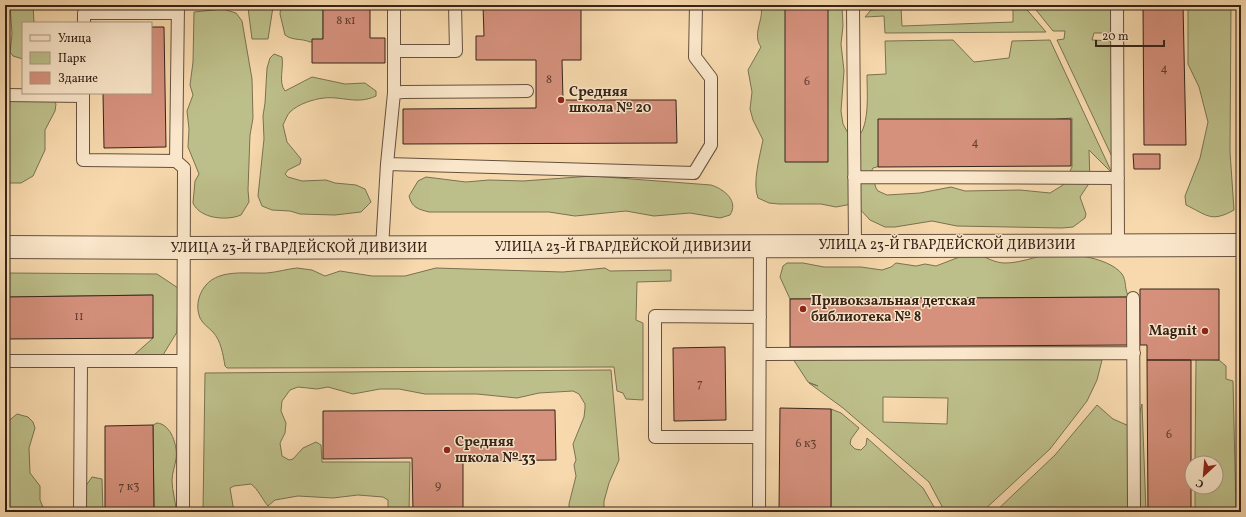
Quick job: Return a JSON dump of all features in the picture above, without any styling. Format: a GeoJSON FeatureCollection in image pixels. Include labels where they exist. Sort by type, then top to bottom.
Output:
{"type":"FeatureCollection","features":[{"type":"Feature","properties":{"kind":"street","name":"УЛИЦА 23-Й ГВАРДЕЙСКОЙ ДИВИЗИИ"},"geometry":{"type":"LineString","coordinates":[[5,246],[183,248],[1118,245],[1241,246]]}},
{"type":"Feature","properties":{"kind":"lane"},"geometry":{"type":"LineString","coordinates":[[382,248],[387,164],[394,94],[396,51],[394,5]]}},
{"type":"Feature","properties":{"kind":"lane"},"geometry":{"type":"LineString","coordinates":[[396,51],[456,51],[456,5]]}},
{"type":"Feature","properties":{"kind":"lane"},"geometry":{"type":"LineString","coordinates":[[387,164],[694,173],[711,145],[711,78],[695,57],[696,5]]}},
{"type":"Feature","properties":{"kind":"lane"},"geometry":{"type":"LineString","coordinates":[[853,5],[855,246]]}},
{"type":"Feature","properties":{"kind":"lane"},"geometry":{"type":"LineString","coordinates":[[1117,5],[1118,245]]}},
{"type":"Feature","properties":{"kind":"lane"},"geometry":{"type":"LineString","coordinates":[[84,22],[84,13],[178,9],[176,161]]}},
{"type":"Feature","properties":{"kind":"lane"},"geometry":{"type":"LineString","coordinates":[[394,94],[403,92],[527,91]]}},
{"type":"Feature","properties":{"kind":"lane"},"geometry":{"type":"LineString","coordinates":[[5,95],[83,94],[83,160],[176,161],[184,168],[184,512]]}},
{"type":"Feature","properties":{"kind":"lane"},"geometry":{"type":"LineString","coordinates":[[854,177],[1118,178]]}},
{"type":"Feature","properties":{"kind":"lane"},"geometry":{"type":"LineString","coordinates":[[760,246],[760,512]]}},
{"type":"Feature","properties":{"kind":"lane"},"geometry":{"type":"LineString","coordinates":[[1133,298],[1134,512]]}},
{"type":"Feature","properties":{"kind":"lane"},"geometry":{"type":"LineString","coordinates":[[760,317],[655,316],[655,437],[760,437]]}},
{"type":"Feature","properties":{"kind":"lane"},"geometry":{"type":"LineString","coordinates":[[760,354],[1134,353]]}},
{"type":"Feature","properties":{"kind":"lane"},"geometry":{"type":"LineString","coordinates":[[5,361],[184,361]]}},
{"type":"Feature","properties":{"kind":"lane"},"geometry":{"type":"LineString","coordinates":[[80,512],[81,361]]}},
{"type":"Feature","properties":{"kind":"green space"},"geometry":{"type":"Polygon","coordinates":[[[10,5],[33,5],[34,22],[22,22],[22,59],[13,56],[10,52],[12,34],[10,5]]]}},
{"type":"Feature","properties":{"kind":"green space"},"geometry":{"type":"Polygon","coordinates":[[[281,5],[323,5],[323,39],[310,42],[291,38],[285,35],[280,14],[281,5]]]}},
{"type":"Feature","properties":{"kind":"green space"},"geometry":{"type":"Polygon","coordinates":[[[760,5],[842,5],[843,26],[841,44],[844,71],[841,111],[843,124],[849,135],[858,137],[862,132],[866,116],[867,75],[886,74],[885,41],[953,40],[974,62],[1009,58],[1012,41],[1050,40],[1112,173],[1089,150],[1090,182],[1080,197],[1086,214],[1085,218],[1073,227],[1062,228],[957,226],[932,221],[895,227],[885,227],[870,220],[857,206],[852,204],[836,207],[821,204],[779,204],[769,203],[758,198],[756,192],[756,177],[763,140],[753,120],[750,109],[752,92],[748,70],[761,47],[757,36],[761,10],[760,5]],[[1072,118],[1058,119],[873,168],[871,172],[878,191],[887,195],[920,193],[951,187],[965,191],[1020,190],[1050,193],[1063,185],[1072,167],[1072,118]]]}},
{"type":"Feature","properties":{"kind":"green space"},"geometry":{"type":"Polygon","coordinates":[[[1013,5],[1023,5],[1046,32],[885,33],[884,16],[865,17],[871,10],[901,8],[902,26],[1013,22],[1013,5]]]}},
{"type":"Feature","properties":{"kind":"green space"},"geometry":{"type":"Polygon","coordinates":[[[1032,5],[1114,5],[1114,33],[1094,33],[1092,40],[1115,41],[1114,161],[1057,40],[1064,39],[1065,31],[1053,31],[1032,5]]]}},
{"type":"Feature","properties":{"kind":"green space"},"geometry":{"type":"Polygon","coordinates":[[[1188,5],[1231,5],[1230,152],[1234,210],[1214,217],[1186,205],[1185,196],[1200,158],[1208,122],[1199,87],[1188,64],[1188,5]]]}},
{"type":"Feature","properties":{"kind":"green space"},"geometry":{"type":"Polygon","coordinates":[[[273,7],[268,39],[252,39],[248,8],[273,7]]]}},
{"type":"Feature","properties":{"kind":"green space"},"geometry":{"type":"Polygon","coordinates":[[[223,9],[236,13],[242,21],[252,79],[253,118],[250,135],[249,202],[241,215],[229,218],[208,215],[196,208],[193,203],[195,181],[199,174],[188,147],[189,129],[187,111],[193,95],[190,85],[193,62],[194,12],[223,9]]]}},
{"type":"Feature","properties":{"kind":"green space"},"geometry":{"type":"Polygon","coordinates":[[[274,54],[282,57],[282,83],[285,91],[312,77],[345,84],[365,83],[376,91],[376,96],[369,99],[356,100],[324,98],[306,102],[290,112],[283,125],[287,142],[301,159],[300,164],[288,170],[285,174],[288,177],[302,181],[326,180],[335,183],[356,185],[365,189],[371,202],[361,212],[335,215],[300,214],[290,211],[272,210],[262,206],[258,196],[264,139],[263,116],[267,68],[270,58],[274,54]]]}},
{"type":"Feature","properties":{"kind":"green space"},"geometry":{"type":"Polygon","coordinates":[[[5,96],[53,99],[56,104],[55,111],[45,130],[45,150],[33,176],[21,183],[5,183],[5,96]]]}},
{"type":"Feature","properties":{"kind":"green space"},"geometry":{"type":"Polygon","coordinates":[[[592,176],[711,185],[721,189],[729,196],[733,205],[732,210],[730,215],[720,218],[690,213],[654,216],[626,211],[575,216],[549,212],[429,212],[414,206],[409,196],[418,181],[426,177],[466,182],[489,180],[523,181],[592,176]]]}},
{"type":"Feature","properties":{"kind":"green space"},"geometry":{"type":"Polygon","coordinates":[[[976,253],[1001,263],[1018,262],[1041,256],[1060,254],[1084,256],[1095,259],[1115,268],[1122,274],[1129,297],[790,299],[780,277],[783,266],[787,263],[803,263],[824,267],[861,267],[882,270],[891,267],[896,263],[916,266],[925,264],[936,266],[962,256],[976,253]]]}},
{"type":"Feature","properties":{"kind":"green space"},"geometry":{"type":"Polygon","coordinates":[[[297,268],[312,270],[325,276],[340,271],[372,276],[405,276],[436,268],[563,272],[605,268],[610,271],[671,270],[671,281],[637,282],[636,320],[643,323],[643,400],[626,399],[623,393],[617,391],[614,367],[227,368],[225,366],[218,339],[203,322],[199,315],[198,301],[205,286],[220,276],[229,274],[267,273],[297,268]]]}},
{"type":"Feature","properties":{"kind":"green space"},"geometry":{"type":"Polygon","coordinates":[[[5,273],[157,274],[178,288],[177,332],[163,355],[134,355],[153,338],[152,295],[5,297],[5,273]]]}},
{"type":"Feature","properties":{"kind":"green space"},"geometry":{"type":"Polygon","coordinates":[[[793,359],[1102,360],[1097,380],[1087,401],[1050,449],[982,512],[945,512],[929,482],[843,408],[809,383],[818,386],[808,382],[793,359]],[[883,397],[883,422],[947,424],[948,398],[883,397]]]}},
{"type":"Feature","properties":{"kind":"green space"},"geometry":{"type":"Polygon","coordinates":[[[1196,359],[1219,360],[1226,366],[1226,379],[1233,381],[1236,512],[1195,512],[1195,495],[1224,495],[1224,455],[1195,455],[1196,359]]]}},
{"type":"Feature","properties":{"kind":"green space"},"geometry":{"type":"Polygon","coordinates":[[[611,370],[619,460],[609,483],[604,501],[604,512],[569,512],[569,504],[576,476],[574,465],[576,460],[573,444],[584,417],[585,408],[585,404],[579,394],[573,391],[539,393],[517,398],[477,394],[425,394],[399,389],[380,389],[353,394],[328,387],[317,389],[298,387],[290,390],[282,401],[281,411],[286,423],[285,433],[280,443],[282,456],[289,460],[293,459],[303,448],[316,442],[321,445],[322,462],[410,462],[409,512],[388,512],[388,500],[383,497],[358,495],[333,498],[298,496],[275,500],[268,506],[251,484],[234,486],[230,488],[234,512],[203,512],[205,373],[611,370]]]}},
{"type":"Feature","properties":{"kind":"green space"},"geometry":{"type":"Polygon","coordinates":[[[1142,404],[1146,512],[995,512],[1055,455],[1097,405],[1113,419],[1129,426],[1138,420],[1142,404]]]}},
{"type":"Feature","properties":{"kind":"green space"},"geometry":{"type":"Polygon","coordinates":[[[831,409],[841,413],[859,428],[851,439],[850,444],[855,449],[861,450],[866,445],[867,438],[923,488],[937,512],[831,512],[831,409]]]}},
{"type":"Feature","properties":{"kind":"green space"},"geometry":{"type":"Polygon","coordinates":[[[17,414],[28,417],[33,422],[35,428],[29,448],[30,473],[40,486],[40,500],[45,512],[5,512],[5,424],[17,414]]]}},
{"type":"Feature","properties":{"kind":"green space"},"geometry":{"type":"Polygon","coordinates":[[[157,423],[162,424],[170,431],[175,442],[176,459],[172,481],[176,512],[154,512],[153,425],[157,423]]]}},
{"type":"Feature","properties":{"kind":"green space"},"geometry":{"type":"Polygon","coordinates":[[[92,477],[102,479],[103,512],[85,512],[85,487],[92,477]]]}},
{"type":"Feature","properties":{"kind":"building"},"geometry":{"type":"Polygon","coordinates":[[[60,5],[60,7],[41,6],[60,5]]]}},
{"type":"Feature","properties":{"kind":"building"},"geometry":{"type":"Polygon","coordinates":[[[323,5],[370,5],[370,38],[385,38],[385,63],[312,63],[312,39],[323,39],[323,5]]]}},
{"type":"Feature","properties":{"kind":"building"},"geometry":{"type":"Polygon","coordinates":[[[483,5],[581,5],[581,60],[562,60],[563,100],[676,100],[677,143],[403,144],[403,109],[536,108],[536,60],[476,60],[476,36],[484,36],[483,5]]]}},
{"type":"Feature","properties":{"kind":"building"},"geometry":{"type":"Polygon","coordinates":[[[785,5],[828,5],[828,162],[785,162],[785,5]]]}},
{"type":"Feature","properties":{"kind":"building"},"geometry":{"type":"Polygon","coordinates":[[[1143,5],[1183,5],[1186,145],[1144,145],[1143,5]]]}},
{"type":"Feature","properties":{"kind":"building"},"geometry":{"type":"Polygon","coordinates":[[[152,27],[164,27],[166,147],[104,148],[103,94],[152,94],[152,27]]]}},
{"type":"Feature","properties":{"kind":"building"},"geometry":{"type":"Polygon","coordinates":[[[5,115],[8,115],[8,158],[5,158],[5,115]]]}},
{"type":"Feature","properties":{"kind":"building"},"geometry":{"type":"Polygon","coordinates":[[[878,119],[1071,119],[1071,166],[878,167],[878,119]]]}},
{"type":"Feature","properties":{"kind":"building"},"geometry":{"type":"Polygon","coordinates":[[[1133,154],[1160,154],[1160,169],[1134,169],[1133,154]]]}},
{"type":"Feature","properties":{"kind":"building"},"geometry":{"type":"Polygon","coordinates":[[[1140,289],[1219,289],[1219,360],[1147,360],[1147,345],[1140,345],[1140,289]]]}},
{"type":"Feature","properties":{"kind":"building"},"geometry":{"type":"Polygon","coordinates":[[[153,295],[153,338],[5,339],[5,297],[153,295]]]}},
{"type":"Feature","properties":{"kind":"building"},"geometry":{"type":"Polygon","coordinates":[[[1129,297],[1129,345],[790,347],[790,299],[1129,297]]]}},
{"type":"Feature","properties":{"kind":"building"},"geometry":{"type":"Polygon","coordinates":[[[725,347],[726,420],[674,421],[673,348],[725,347]]]}},
{"type":"Feature","properties":{"kind":"building"},"geometry":{"type":"Polygon","coordinates":[[[1147,360],[1191,360],[1191,455],[1184,455],[1184,495],[1191,495],[1191,512],[1148,512],[1147,360]]]}},
{"type":"Feature","properties":{"kind":"building"},"geometry":{"type":"Polygon","coordinates":[[[780,408],[831,409],[831,512],[779,512],[780,408]]]}},
{"type":"Feature","properties":{"kind":"building"},"geometry":{"type":"Polygon","coordinates":[[[555,410],[556,460],[463,461],[463,512],[413,512],[412,458],[323,459],[323,411],[555,410]]]}},
{"type":"Feature","properties":{"kind":"building"},"geometry":{"type":"Polygon","coordinates":[[[153,425],[154,512],[105,512],[105,426],[153,425]]]}},
{"type":"Feature","properties":{"kind":"place","name":"Средняя школа № 20"},"geometry":{"type":"Point","coordinates":[561,100]}},
{"type":"Feature","properties":{"kind":"place","name":"Привокзальная детская библиотека № 8"},"geometry":{"type":"Point","coordinates":[803,309]}},
{"type":"Feature","properties":{"kind":"place","name":"Magnit"},"geometry":{"type":"Point","coordinates":[1205,331]}},
{"type":"Feature","properties":{"kind":"place","name":"Средняя школа № 33"},"geometry":{"type":"Point","coordinates":[447,450]}}]}
